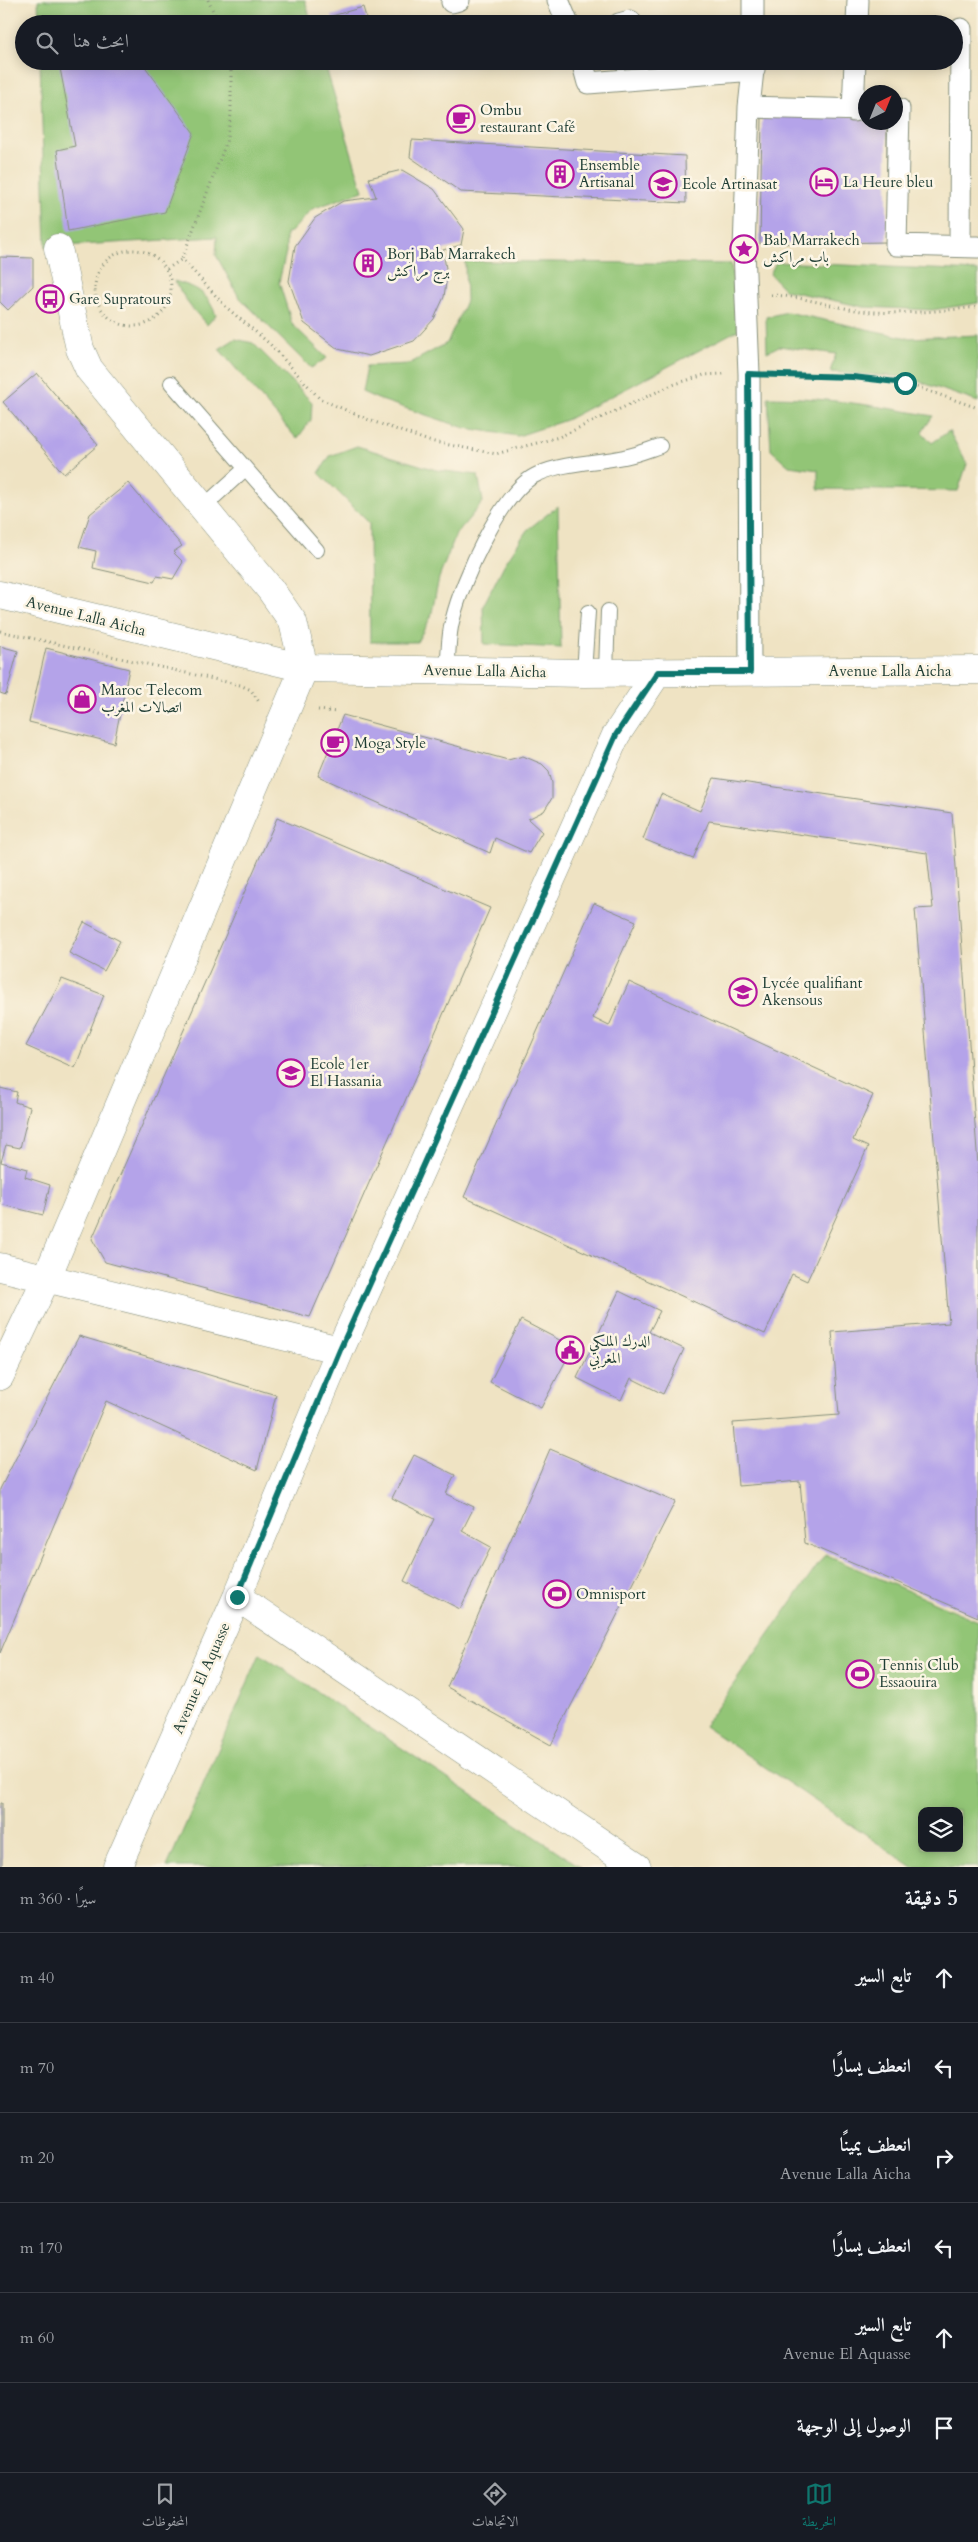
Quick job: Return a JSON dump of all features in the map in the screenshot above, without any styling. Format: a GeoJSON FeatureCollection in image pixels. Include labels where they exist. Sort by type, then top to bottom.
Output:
{"type":"FeatureCollection","features":[{"type":"Feature","properties":{"kind":"street"},"geometry":{"type":"LineString","coordinates":[[558,0],[564,15]]}},
{"type":"Feature","properties":{"kind":"street"},"geometry":{"type":"LineString","coordinates":[[753,0],[753,15]]}},
{"type":"Feature","properties":{"kind":"street"},"geometry":{"type":"LineString","coordinates":[[857,15],[858,0]]}},
{"type":"Feature","properties":{"kind":"street"},"geometry":{"type":"LineString","coordinates":[[584,70],[588,83],[715,70]]}},
{"type":"Feature","properties":{"kind":"street"},"geometry":{"type":"LineString","coordinates":[[750,672],[748,374],[744,250],[749,107],[754,70]]}},
{"type":"Feature","properties":{"kind":"street"},"geometry":{"type":"LineString","coordinates":[[856,70],[858,98]]}},
{"type":"Feature","properties":{"kind":"street"},"geometry":{"type":"LineString","coordinates":[[898,130],[896,245],[969,246],[963,70]]}},
{"type":"Feature","properties":{"kind":"street"},"geometry":{"type":"LineString","coordinates":[[749,107],[858,111]]}},
{"type":"Feature","properties":{"kind":"street"},"geometry":{"type":"LineString","coordinates":[[0,1376],[47,1277],[304,668],[293,622],[89,369],[80,349],[58,248]]}},
{"type":"Feature","properties":{"kind":"street","name":"Avenue Lalla Aicha"},"geometry":{"type":"LineString","coordinates":[[0,595],[304,668],[595,673],[978,670]]}},
{"type":"Feature","properties":{"kind":"street","name":"Avenue El Aquasse"},"geometry":{"type":"LineString","coordinates":[[117,1867],[237,1597],[340,1350],[616,735],[658,672]]}},
{"type":"Feature","properties":{"kind":"street"},"geometry":{"type":"LineString","coordinates":[[0,1267],[340,1350]]}},
{"type":"Feature","properties":{"kind":"street"},"geometry":{"type":"LineString","coordinates":[[237,1597],[637,1867]]}},
{"type":"Feature","properties":{"kind":"lane"},"geometry":{"type":"LineString","coordinates":[[171,383],[317,550]]}},
{"type":"Feature","properties":{"kind":"lane"},"geometry":{"type":"LineString","coordinates":[[447,670],[452,619],[466,577],[496,519],[517,491],[537,474],[568,466],[626,457],[660,446]]}},
{"type":"Feature","properties":{"kind":"lane"},"geometry":{"type":"LineString","coordinates":[[202,508],[245,469]]}},
{"type":"Feature","properties":{"kind":"lane"},"geometry":{"type":"LineString","coordinates":[[595,673],[608,611]]}},
{"type":"Feature","properties":{"kind":"lane"},"geometry":{"type":"LineString","coordinates":[[588,612],[595,673]]}},
{"type":"Feature","properties":{"kind":"path"},"geometry":{"type":"LineString","coordinates":[[208,0],[215,15]]}},
{"type":"Feature","properties":{"kind":"path"},"geometry":{"type":"LineString","coordinates":[[167,269],[182,259],[226,143],[232,115],[231,70]]}},
{"type":"Feature","properties":{"kind":"path"},"geometry":{"type":"LineString","coordinates":[[135,249],[154,255],[167,269],[172,288],[168,306],[148,325],[122,326],[101,309],[94,283],[101,266],[116,253],[135,249]]}},
{"type":"Feature","properties":{"kind":"path"},"geometry":{"type":"LineString","coordinates":[[182,259],[227,308],[270,344],[320,399],[369,420],[429,441],[496,454],[559,437],[672,385],[704,375],[748,374],[853,377],[905,383],[978,408]]}},
{"type":"Feature","properties":{"kind":"path"},"geometry":{"type":"LineString","coordinates":[[746,293],[787,296],[826,306],[865,311],[936,312],[978,307]]}},
{"type":"Feature","properties":{"kind":"path"},"geometry":{"type":"LineString","coordinates":[[0,630],[240,685],[251,690],[258,699],[261,710]]}},
{"type":"Feature","properties":{"kind":"green space"},"geometry":{"type":"Polygon","coordinates":[[[38,0],[305,0],[309,15],[39,15],[38,0]]]}},
{"type":"Feature","properties":{"kind":"green space"},"geometry":{"type":"Polygon","coordinates":[[[40,70],[327,70],[363,191],[312,209],[291,232],[286,233],[286,252],[279,282],[292,324],[327,358],[311,368],[239,297],[216,255],[217,237],[46,247],[40,70]]]}},
{"type":"Feature","properties":{"kind":"green space"},"geometry":{"type":"Polygon","coordinates":[[[465,261],[731,264],[738,330],[566,420],[518,436],[465,428],[362,392],[367,366],[409,364],[447,343],[466,301],[465,261]]]}},
{"type":"Feature","properties":{"kind":"green space"},"geometry":{"type":"Polygon","coordinates":[[[776,262],[978,271],[978,303],[932,310],[864,307],[785,290],[770,274],[776,262]]]}},
{"type":"Feature","properties":{"kind":"green space"},"geometry":{"type":"Polygon","coordinates":[[[174,281],[195,289],[209,301],[216,315],[207,325],[190,306],[174,281]]]}},
{"type":"Feature","properties":{"kind":"green space"},"geometry":{"type":"Polygon","coordinates":[[[787,312],[908,338],[978,335],[978,402],[906,377],[830,372],[836,354],[779,346],[767,352],[766,317],[787,312]]]}},
{"type":"Feature","properties":{"kind":"green space"},"geometry":{"type":"Polygon","coordinates":[[[235,339],[253,343],[312,402],[311,420],[297,439],[219,349],[235,339]]]}},
{"type":"Feature","properties":{"kind":"green space"},"geometry":{"type":"Polygon","coordinates":[[[768,397],[830,400],[933,416],[922,432],[932,443],[949,431],[967,464],[958,491],[818,489],[818,470],[789,466],[771,450],[768,397]]]}},
{"type":"Feature","properties":{"kind":"green space"},"geometry":{"type":"Polygon","coordinates":[[[357,446],[436,470],[478,475],[483,502],[456,534],[439,578],[431,617],[417,642],[370,642],[369,523],[319,473],[330,456],[357,446]]]}},
{"type":"Feature","properties":{"kind":"green space"},"geometry":{"type":"Polygon","coordinates":[[[558,506],[561,648],[484,644],[483,606],[504,565],[527,530],[558,506]]]}},
{"type":"Feature","properties":{"kind":"green space","name":"Tennis Club Essaouira"},"geometry":{"type":"Polygon","coordinates":[[[825,1555],[978,1621],[978,1867],[913,1867],[704,1726],[825,1555]]]}},
{"type":"Feature","properties":{"kind":"green space"},"geometry":{"type":"Polygon","coordinates":[[[260,1654],[581,1867],[167,1867],[260,1654]]]}},
{"type":"Feature","properties":{"kind":"building"},"geometry":{"type":"Polygon","coordinates":[[[363,7],[365,15],[335,15],[363,7]]]}},
{"type":"Feature","properties":{"kind":"building"},"geometry":{"type":"Polygon","coordinates":[[[60,70],[148,70],[194,133],[165,212],[68,231],[57,150],[75,146],[60,70]]]}},
{"type":"Feature","properties":{"kind":"building","name":"La Heure bleu"},"geometry":{"type":"Polygon","coordinates":[[[762,115],[858,116],[858,130],[887,130],[887,242],[760,244],[762,115]]]}},
{"type":"Feature","properties":{"kind":"building","name":"Ensemble Artisanal"},"geometry":{"type":"Polygon","coordinates":[[[412,140],[685,156],[686,203],[461,192],[410,157],[412,140]]]}},
{"type":"Feature","properties":{"kind":"building","name":"Borj Bab Marrakech برج مراكش"},"geometry":{"type":"Polygon","coordinates":[[[402,170],[434,189],[464,229],[461,245],[443,250],[447,275],[444,297],[434,319],[414,341],[369,356],[338,349],[304,323],[289,281],[295,246],[315,218],[343,201],[376,197],[369,178],[402,170]]]}},
{"type":"Feature","properties":{"kind":"building"},"geometry":{"type":"Polygon","coordinates":[[[0,257],[33,258],[33,286],[8,310],[0,302],[0,257]]]}},
{"type":"Feature","properties":{"kind":"building"},"geometry":{"type":"Polygon","coordinates":[[[37,373],[98,445],[64,474],[3,402],[37,373]]]}},
{"type":"Feature","properties":{"kind":"building"},"geometry":{"type":"Polygon","coordinates":[[[128,483],[182,546],[173,552],[183,562],[173,579],[157,576],[154,582],[93,568],[96,551],[79,547],[90,514],[128,483]]]}},
{"type":"Feature","properties":{"kind":"building"},"geometry":{"type":"Polygon","coordinates":[[[0,646],[18,651],[6,695],[0,693],[0,646]]]}},
{"type":"Feature","properties":{"kind":"building"},"geometry":{"type":"Polygon","coordinates":[[[46,648],[129,669],[114,743],[29,722],[46,648]]]}},
{"type":"Feature","properties":{"kind":"building"},"geometry":{"type":"Polygon","coordinates":[[[343,715],[508,760],[523,756],[542,764],[549,771],[552,783],[552,798],[544,811],[528,819],[542,832],[529,853],[495,838],[490,853],[318,776],[343,715]]]}},
{"type":"Feature","properties":{"kind":"building"},"geometry":{"type":"Polygon","coordinates":[[[714,778],[952,813],[978,1165],[978,1617],[805,1543],[800,1481],[738,1486],[733,1423],[839,1415],[832,1332],[949,1323],[915,909],[933,908],[927,853],[709,821],[693,859],[643,839],[661,794],[700,811],[714,778]]]}},
{"type":"Feature","properties":{"kind":"building","name":"Ecole 1er El Hassania"},"geometry":{"type":"Polygon","coordinates":[[[277,818],[490,908],[310,1317],[105,1262],[92,1239],[277,818]]]}},
{"type":"Feature","properties":{"kind":"building"},"geometry":{"type":"Polygon","coordinates":[[[594,903],[636,921],[593,1018],[609,1026],[629,982],[873,1095],[853,1140],[868,1147],[807,1281],[792,1274],[765,1334],[464,1197],[594,903]]]}},
{"type":"Feature","properties":{"kind":"building"},"geometry":{"type":"Polygon","coordinates":[[[84,922],[120,941],[104,971],[69,953],[84,922]]]}},
{"type":"Feature","properties":{"kind":"building"},"geometry":{"type":"Polygon","coordinates":[[[62,979],[104,995],[75,1068],[26,1046],[62,979]]]}},
{"type":"Feature","properties":{"kind":"building"},"geometry":{"type":"Polygon","coordinates":[[[0,1088],[17,1092],[15,1102],[30,1107],[20,1148],[6,1145],[1,1162],[27,1169],[25,1177],[50,1185],[43,1215],[0,1204],[0,1088]]]}},
{"type":"Feature","properties":{"kind":"building"},"geometry":{"type":"Polygon","coordinates":[[[619,1291],[660,1311],[649,1332],[684,1349],[663,1394],[631,1378],[621,1400],[577,1378],[619,1291]]]}},
{"type":"Feature","properties":{"kind":"building"},"geometry":{"type":"Polygon","coordinates":[[[521,1320],[573,1347],[541,1408],[490,1382],[521,1320]]]}},
{"type":"Feature","properties":{"kind":"building"},"geometry":{"type":"Polygon","coordinates":[[[79,1336],[276,1395],[257,1470],[106,1401],[0,1653],[0,1489],[79,1336]]]}},
{"type":"Feature","properties":{"kind":"building","name":"Omnisport"},"geometry":{"type":"Polygon","coordinates":[[[550,1449],[675,1502],[551,1745],[447,1687],[550,1449]]]}},
{"type":"Feature","properties":{"kind":"building"},"geometry":{"type":"Polygon","coordinates":[[[414,1455],[455,1475],[446,1494],[474,1507],[462,1531],[491,1547],[460,1609],[404,1581],[434,1519],[392,1498],[414,1455]]]}},
{"type":"Feature","properties":{"kind":"building"},"geometry":{"type":"Polygon","coordinates":[[[0,1803],[2,1803],[2,1867],[0,1867],[0,1803]]]}},
{"type":"Feature","properties":{"kind":"place","name":"Ombu restaurant Café"},"geometry":{"type":"Point","coordinates":[461,119]}},
{"type":"Feature","properties":{"kind":"place","name":"Ensemble Artisanal"},"geometry":{"type":"Point","coordinates":[560,174]}},
{"type":"Feature","properties":{"kind":"place","name":"La Heure bleu"},"geometry":{"type":"Point","coordinates":[824,182]}},
{"type":"Feature","properties":{"kind":"place","name":"Ecole Artinasat"},"geometry":{"type":"Point","coordinates":[663,184]}},
{"type":"Feature","properties":{"kind":"place","name":"Bab Marrakech باب مراكش"},"geometry":{"type":"Point","coordinates":[744,249]}},
{"type":"Feature","properties":{"kind":"place","name":"Borj Bab Marrakech برج مراكش"},"geometry":{"type":"Point","coordinates":[368,263]}},
{"type":"Feature","properties":{"kind":"place","name":"Gare Supratours"},"geometry":{"type":"Point","coordinates":[50,299]}},
{"type":"Feature","properties":{"kind":"place","name":"Maroc Telecom اتصالات المغرب"},"geometry":{"type":"Point","coordinates":[82,699]}},
{"type":"Feature","properties":{"kind":"place","name":"Moga Style"},"geometry":{"type":"Point","coordinates":[335,743]}},
{"type":"Feature","properties":{"kind":"place","name":"Lycée qualifiant Akensous"},"geometry":{"type":"Point","coordinates":[743,992]}},
{"type":"Feature","properties":{"kind":"place","name":"Ecole 1er El Hassania"},"geometry":{"type":"Point","coordinates":[291,1073]}},
{"type":"Feature","properties":{"kind":"place","name":"الدرك الملكي المغربي"},"geometry":{"type":"Point","coordinates":[570,1350]}},
{"type":"Feature","properties":{"kind":"place","name":"Omnisport"},"geometry":{"type":"Point","coordinates":[557,1594]}},
{"type":"Feature","properties":{"kind":"place","name":"Tennis Club Essaouira"},"geometry":{"type":"Point","coordinates":[860,1674]}},
{"type":"Feature","properties":{"kind":"route"},"geometry":{"type":"LineString","coordinates":[[237,1597],[340,1350],[616,735],[658,672],[750,672],[748,374],[853,377],[905,383]]}}]}
